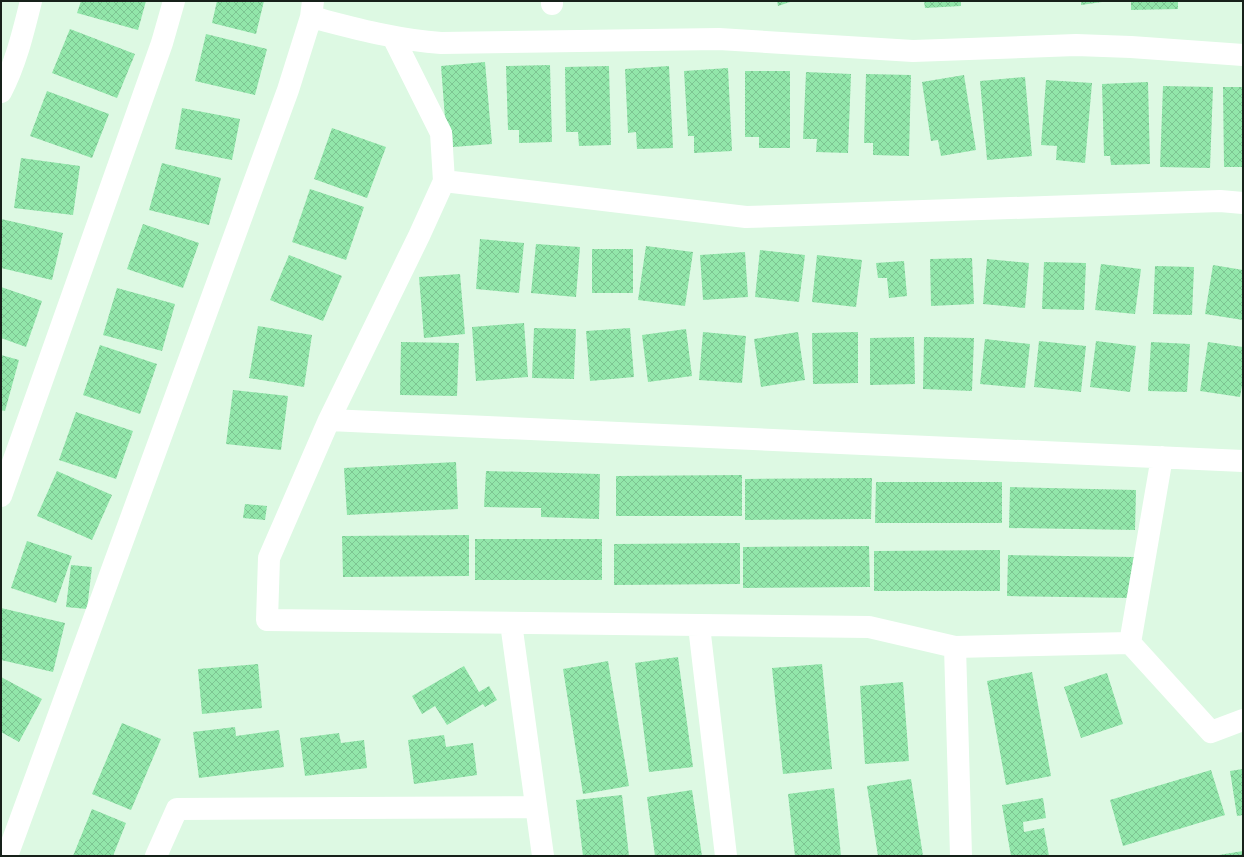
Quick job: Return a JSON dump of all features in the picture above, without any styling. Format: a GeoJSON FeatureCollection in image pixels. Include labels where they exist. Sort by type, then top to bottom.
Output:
{"type":"FeatureCollection","features":[{"type":"Feature","properties":{"kind":"street"},"geometry":{"type":"LineString","coordinates":[[1,92],[10,74],[21,43],[31,1]]}},
{"type":"Feature","properties":{"kind":"street"},"geometry":{"type":"LineString","coordinates":[[1,496],[162,43],[174,1]]}},
{"type":"Feature","properties":{"kind":"street"},"geometry":{"type":"LineString","coordinates":[[8,856],[288,90],[312,9],[393,38],[417,42],[441,43],[719,39],[913,51],[1076,45],[1131,47],[1243,55]]}},
{"type":"Feature","properties":{"kind":"street"},"geometry":{"type":"LineString","coordinates":[[393,38],[441,133],[444,181],[419,236],[329,420],[269,558],[267,620],[869,627],[955,647],[1130,643],[1211,732],[1243,720]]}},
{"type":"Feature","properties":{"kind":"street"},"geometry":{"type":"LineString","coordinates":[[444,181],[746,216],[1220,201],[1243,204]]}},
{"type":"Feature","properties":{"kind":"street"},"geometry":{"type":"LineString","coordinates":[[329,420],[1243,461]]}},
{"type":"Feature","properties":{"kind":"street"},"geometry":{"type":"LineString","coordinates":[[1130,643],[1162,457]]}},
{"type":"Feature","properties":{"kind":"street"},"geometry":{"type":"LineString","coordinates":[[511,623],[543,856]]}},
{"type":"Feature","properties":{"kind":"street"},"geometry":{"type":"LineString","coordinates":[[699,626],[726,856]]}},
{"type":"Feature","properties":{"kind":"street"},"geometry":{"type":"LineString","coordinates":[[955,647],[961,856]]}},
{"type":"Feature","properties":{"kind":"street"},"geometry":{"type":"LineString","coordinates":[[156,856],[177,809],[536,807]]}},
{"type":"Feature","properties":{"kind":"building"},"geometry":{"type":"Polygon","coordinates":[[[81,1],[146,1],[138,30],[77,13],[81,1]]]}},
{"type":"Feature","properties":{"kind":"building"},"geometry":{"type":"Polygon","coordinates":[[[217,1],[264,1],[256,34],[212,23],[217,1]]]}},
{"type":"Feature","properties":{"kind":"building"},"geometry":{"type":"Polygon","coordinates":[[[777,1],[793,1],[778,6],[777,1]]]}},
{"type":"Feature","properties":{"kind":"building"},"geometry":{"type":"Polygon","coordinates":[[[924,1],[961,1],[961,6],[925,8],[924,1]]]}},
{"type":"Feature","properties":{"kind":"building"},"geometry":{"type":"Polygon","coordinates":[[[1081,1],[1102,1],[1102,2],[1081,5],[1081,1]]]}},
{"type":"Feature","properties":{"kind":"building"},"geometry":{"type":"Polygon","coordinates":[[[1131,1],[1178,1],[1178,9],[1131,10],[1131,1]]]}},
{"type":"Feature","properties":{"kind":"building"},"geometry":{"type":"Polygon","coordinates":[[[70,29],[135,54],[117,98],[52,73],[70,29]]]}},
{"type":"Feature","properties":{"kind":"building"},"geometry":{"type":"Polygon","coordinates":[[[206,34],[267,49],[255,95],[195,81],[206,34]]]}},
{"type":"Feature","properties":{"kind":"building"},"geometry":{"type":"Polygon","coordinates":[[[485,62],[492,144],[453,147],[452,130],[446,131],[441,66],[485,62]]]}},
{"type":"Feature","properties":{"kind":"building"},"geometry":{"type":"Polygon","coordinates":[[[550,65],[552,142],[519,143],[519,130],[508,130],[506,66],[550,65]]]}},
{"type":"Feature","properties":{"kind":"building"},"geometry":{"type":"Polygon","coordinates":[[[609,66],[611,145],[579,146],[578,132],[566,132],[565,67],[609,66]]]}},
{"type":"Feature","properties":{"kind":"building"},"geometry":{"type":"Polygon","coordinates":[[[669,66],[673,148],[637,149],[636,132],[628,133],[625,69],[669,66]]]}},
{"type":"Feature","properties":{"kind":"building"},"geometry":{"type":"Polygon","coordinates":[[[728,68],[732,151],[694,153],[694,136],[688,136],[684,71],[728,68]]]}},
{"type":"Feature","properties":{"kind":"building"},"geometry":{"type":"Polygon","coordinates":[[[745,71],[790,71],[790,148],[759,148],[759,137],[745,137],[745,71]]]}},
{"type":"Feature","properties":{"kind":"building"},"geometry":{"type":"Polygon","coordinates":[[[806,72],[851,74],[848,153],[816,152],[817,139],[803,139],[806,72]]]}},
{"type":"Feature","properties":{"kind":"building"},"geometry":{"type":"Polygon","coordinates":[[[866,74],[911,75],[909,156],[873,155],[873,143],[864,143],[866,74]]]}},
{"type":"Feature","properties":{"kind":"building"},"geometry":{"type":"Polygon","coordinates":[[[964,75],[976,150],[941,156],[938,140],[931,141],[922,82],[964,75]]]}},
{"type":"Feature","properties":{"kind":"building"},"geometry":{"type":"Polygon","coordinates":[[[1025,77],[1032,156],[987,160],[980,81],[1025,77]]]}},
{"type":"Feature","properties":{"kind":"building"},"geometry":{"type":"Polygon","coordinates":[[[1046,80],[1092,83],[1085,163],[1056,160],[1057,146],[1041,145],[1046,80]]]}},
{"type":"Feature","properties":{"kind":"building"},"geometry":{"type":"Polygon","coordinates":[[[1148,82],[1150,164],[1111,165],[1110,156],[1104,156],[1102,84],[1148,82]]]}},
{"type":"Feature","properties":{"kind":"building"},"geometry":{"type":"Polygon","coordinates":[[[1163,86],[1213,87],[1210,168],[1160,167],[1163,86]]]}},
{"type":"Feature","properties":{"kind":"building"},"geometry":{"type":"Polygon","coordinates":[[[1223,87],[1243,87],[1243,167],[1224,167],[1223,87]]]}},
{"type":"Feature","properties":{"kind":"building"},"geometry":{"type":"Polygon","coordinates":[[[47,91],[109,114],[92,158],[30,136],[47,91]]]}},
{"type":"Feature","properties":{"kind":"building"},"geometry":{"type":"Polygon","coordinates":[[[182,108],[240,119],[232,160],[175,149],[182,108]]]}},
{"type":"Feature","properties":{"kind":"building"},"geometry":{"type":"Polygon","coordinates":[[[332,128],[386,147],[367,198],[314,179],[332,128]]]}},
{"type":"Feature","properties":{"kind":"building"},"geometry":{"type":"Polygon","coordinates":[[[21,158],[80,166],[73,215],[14,208],[21,158]]]}},
{"type":"Feature","properties":{"kind":"building"},"geometry":{"type":"Polygon","coordinates":[[[162,163],[221,178],[209,225],[149,210],[162,163]]]}},
{"type":"Feature","properties":{"kind":"building"},"geometry":{"type":"Polygon","coordinates":[[[310,189],[364,207],[346,260],[292,242],[310,189]]]}},
{"type":"Feature","properties":{"kind":"building"},"geometry":{"type":"Polygon","coordinates":[[[1,219],[63,233],[52,280],[1,268],[1,219]]]}},
{"type":"Feature","properties":{"kind":"building"},"geometry":{"type":"Polygon","coordinates":[[[143,224],[199,243],[183,288],[127,269],[143,224]]]}},
{"type":"Feature","properties":{"kind":"building"},"geometry":{"type":"Polygon","coordinates":[[[480,239],[524,243],[519,293],[476,289],[480,239]]]}},
{"type":"Feature","properties":{"kind":"building"},"geometry":{"type":"Polygon","coordinates":[[[536,244],[580,247],[576,297],[531,293],[536,244]]]}},
{"type":"Feature","properties":{"kind":"building"},"geometry":{"type":"Polygon","coordinates":[[[646,246],[693,252],[685,306],[638,300],[646,246]]]}},
{"type":"Feature","properties":{"kind":"building"},"geometry":{"type":"Polygon","coordinates":[[[592,249],[633,249],[633,293],[592,293],[592,249]]]}},
{"type":"Feature","properties":{"kind":"building"},"geometry":{"type":"Polygon","coordinates":[[[760,250],[805,255],[799,302],[755,297],[760,250]]]}},
{"type":"Feature","properties":{"kind":"building"},"geometry":{"type":"Polygon","coordinates":[[[745,252],[748,297],[703,300],[700,255],[745,252]]]}},
{"type":"Feature","properties":{"kind":"building"},"geometry":{"type":"Polygon","coordinates":[[[289,255],[342,276],[323,321],[270,300],[289,255]]]}},
{"type":"Feature","properties":{"kind":"building"},"geometry":{"type":"Polygon","coordinates":[[[817,255],[862,260],[856,307],[812,302],[817,255]]]}},
{"type":"Feature","properties":{"kind":"building"},"geometry":{"type":"Polygon","coordinates":[[[972,258],[974,304],[931,306],[930,259],[972,258]]]}},
{"type":"Feature","properties":{"kind":"building"},"geometry":{"type":"Polygon","coordinates":[[[987,259],[1029,263],[1025,308],[983,304],[987,259]]]}},
{"type":"Feature","properties":{"kind":"building"},"geometry":{"type":"Polygon","coordinates":[[[904,261],[907,296],[889,298],[887,278],[878,278],[876,263],[904,261]]]}},
{"type":"Feature","properties":{"kind":"building"},"geometry":{"type":"Polygon","coordinates":[[[1044,262],[1086,263],[1084,310],[1042,309],[1044,262]]]}},
{"type":"Feature","properties":{"kind":"building"},"geometry":{"type":"Polygon","coordinates":[[[1101,264],[1141,269],[1135,314],[1095,310],[1101,264]]]}},
{"type":"Feature","properties":{"kind":"building"},"geometry":{"type":"Polygon","coordinates":[[[1213,265],[1243,270],[1243,320],[1205,314],[1213,265]]]}},
{"type":"Feature","properties":{"kind":"building"},"geometry":{"type":"Polygon","coordinates":[[[1155,266],[1194,267],[1192,315],[1153,314],[1155,266]]]}},
{"type":"Feature","properties":{"kind":"building"},"geometry":{"type":"Polygon","coordinates":[[[460,274],[465,334],[424,338],[419,277],[460,274]]]}},
{"type":"Feature","properties":{"kind":"building"},"geometry":{"type":"Polygon","coordinates":[[[1,287],[42,301],[26,347],[1,338],[1,287]]]}},
{"type":"Feature","properties":{"kind":"building"},"geometry":{"type":"Polygon","coordinates":[[[117,288],[175,304],[162,351],[103,335],[117,288]]]}},
{"type":"Feature","properties":{"kind":"building"},"geometry":{"type":"Polygon","coordinates":[[[524,323],[528,377],[476,381],[472,327],[524,323]]]}},
{"type":"Feature","properties":{"kind":"building"},"geometry":{"type":"Polygon","coordinates":[[[258,326],[312,335],[304,387],[249,378],[258,326]]]}},
{"type":"Feature","properties":{"kind":"building"},"geometry":{"type":"Polygon","coordinates":[[[534,328],[576,329],[574,379],[532,378],[534,328]]]}},
{"type":"Feature","properties":{"kind":"building"},"geometry":{"type":"Polygon","coordinates":[[[630,328],[634,377],[590,381],[586,331],[630,328]]]}},
{"type":"Feature","properties":{"kind":"building"},"geometry":{"type":"Polygon","coordinates":[[[686,329],[692,376],[648,382],[642,335],[686,329]]]}},
{"type":"Feature","properties":{"kind":"building"},"geometry":{"type":"Polygon","coordinates":[[[703,332],[746,336],[742,383],[699,380],[703,332]]]}},
{"type":"Feature","properties":{"kind":"building"},"geometry":{"type":"Polygon","coordinates":[[[798,332],[805,380],[761,387],[754,339],[798,332]]]}},
{"type":"Feature","properties":{"kind":"building"},"geometry":{"type":"Polygon","coordinates":[[[858,332],[858,383],[813,384],[812,333],[858,332]]]}},
{"type":"Feature","properties":{"kind":"building"},"geometry":{"type":"Polygon","coordinates":[[[914,337],[915,384],[870,385],[870,338],[914,337]]]}},
{"type":"Feature","properties":{"kind":"building"},"geometry":{"type":"Polygon","coordinates":[[[924,337],[974,338],[972,391],[923,389],[924,337]]]}},
{"type":"Feature","properties":{"kind":"building"},"geometry":{"type":"Polygon","coordinates":[[[985,339],[1030,344],[1025,388],[980,384],[985,339]]]}},
{"type":"Feature","properties":{"kind":"building"},"geometry":{"type":"Polygon","coordinates":[[[1039,341],[1086,346],[1081,392],[1034,387],[1039,341]]]}},
{"type":"Feature","properties":{"kind":"building"},"geometry":{"type":"Polygon","coordinates":[[[1096,341],[1136,346],[1130,392],[1090,387],[1096,341]]]}},
{"type":"Feature","properties":{"kind":"building"},"geometry":{"type":"Polygon","coordinates":[[[401,342],[459,343],[457,396],[400,395],[401,342]]]}},
{"type":"Feature","properties":{"kind":"building"},"geometry":{"type":"Polygon","coordinates":[[[1151,342],[1190,344],[1187,392],[1148,391],[1151,342]]]}},
{"type":"Feature","properties":{"kind":"building"},"geometry":{"type":"Polygon","coordinates":[[[1208,342],[1243,347],[1243,380],[1240,397],[1200,391],[1208,342]]]}},
{"type":"Feature","properties":{"kind":"building"},"geometry":{"type":"Polygon","coordinates":[[[100,345],[157,364],[140,414],[83,395],[100,345]]]}},
{"type":"Feature","properties":{"kind":"building"},"geometry":{"type":"Polygon","coordinates":[[[1,355],[19,360],[5,411],[1,410],[1,355]]]}},
{"type":"Feature","properties":{"kind":"building"},"geometry":{"type":"Polygon","coordinates":[[[233,390],[288,396],[281,450],[226,444],[233,390]]]}},
{"type":"Feature","properties":{"kind":"building"},"geometry":{"type":"Polygon","coordinates":[[[76,412],[133,431],[116,479],[59,460],[76,412]]]}},
{"type":"Feature","properties":{"kind":"building"},"geometry":{"type":"Polygon","coordinates":[[[456,462],[458,509],[347,515],[344,468],[456,462]]]}},
{"type":"Feature","properties":{"kind":"building"},"geometry":{"type":"Polygon","coordinates":[[[57,471],[112,495],[92,540],[37,516],[57,471]]]}},
{"type":"Feature","properties":{"kind":"building"},"geometry":{"type":"Polygon","coordinates":[[[486,471],[600,474],[599,519],[541,517],[541,508],[484,507],[486,471]]]}},
{"type":"Feature","properties":{"kind":"building"},"geometry":{"type":"Polygon","coordinates":[[[742,475],[742,516],[616,516],[616,476],[742,475]]]}},
{"type":"Feature","properties":{"kind":"building"},"geometry":{"type":"Polygon","coordinates":[[[872,478],[871,519],[745,520],[745,479],[872,478]]]}},
{"type":"Feature","properties":{"kind":"building"},"geometry":{"type":"Polygon","coordinates":[[[876,482],[1002,482],[1002,523],[875,523],[876,482]]]}},
{"type":"Feature","properties":{"kind":"building"},"geometry":{"type":"Polygon","coordinates":[[[1010,487],[1136,490],[1135,530],[1009,528],[1010,487]]]}},
{"type":"Feature","properties":{"kind":"building"},"geometry":{"type":"Polygon","coordinates":[[[245,504],[267,506],[265,520],[243,518],[245,504]]]}},
{"type":"Feature","properties":{"kind":"building"},"geometry":{"type":"Polygon","coordinates":[[[469,535],[469,576],[343,577],[342,536],[469,535]]]}},
{"type":"Feature","properties":{"kind":"building"},"geometry":{"type":"Polygon","coordinates":[[[475,539],[602,539],[602,580],[475,580],[475,539]]]}},
{"type":"Feature","properties":{"kind":"building"},"geometry":{"type":"Polygon","coordinates":[[[27,541],[72,556],[56,603],[11,588],[27,541]]]}},
{"type":"Feature","properties":{"kind":"building"},"geometry":{"type":"Polygon","coordinates":[[[740,543],[740,584],[614,585],[614,544],[740,543]]]}},
{"type":"Feature","properties":{"kind":"building"},"geometry":{"type":"Polygon","coordinates":[[[869,546],[870,587],[743,588],[743,547],[869,546]]]}},
{"type":"Feature","properties":{"kind":"building"},"geometry":{"type":"Polygon","coordinates":[[[1000,550],[1000,591],[874,591],[874,551],[1000,550]]]}},
{"type":"Feature","properties":{"kind":"building"},"geometry":{"type":"Polygon","coordinates":[[[1008,555],[1134,557],[1133,598],[1007,596],[1008,555]]]}},
{"type":"Feature","properties":{"kind":"building"},"geometry":{"type":"Polygon","coordinates":[[[71,565],[92,567],[87,609],[66,607],[71,565]]]}},
{"type":"Feature","properties":{"kind":"building"},"geometry":{"type":"Polygon","coordinates":[[[1,608],[65,623],[53,672],[1,660],[1,608]]]}},
{"type":"Feature","properties":{"kind":"building"},"geometry":{"type":"Polygon","coordinates":[[[678,657],[693,767],[649,772],[635,663],[678,657]]]}},
{"type":"Feature","properties":{"kind":"building"},"geometry":{"type":"Polygon","coordinates":[[[608,661],[629,786],[583,794],[563,669],[608,661]]]}},
{"type":"Feature","properties":{"kind":"building"},"geometry":{"type":"Polygon","coordinates":[[[258,664],[262,708],[202,714],[198,669],[258,664]]]}},
{"type":"Feature","properties":{"kind":"building"},"geometry":{"type":"Polygon","coordinates":[[[822,664],[832,769],[783,774],[772,668],[822,664]]]}},
{"type":"Feature","properties":{"kind":"building"},"geometry":{"type":"Polygon","coordinates":[[[464,666],[479,692],[489,686],[497,700],[485,707],[483,704],[447,725],[435,706],[422,714],[412,696],[464,666]]]}},
{"type":"Feature","properties":{"kind":"building"},"geometry":{"type":"Polygon","coordinates":[[[1032,672],[1051,776],[1006,785],[987,681],[1032,672]]]}},
{"type":"Feature","properties":{"kind":"building"},"geometry":{"type":"Polygon","coordinates":[[[1107,673],[1123,724],[1081,738],[1064,687],[1107,673]]]}},
{"type":"Feature","properties":{"kind":"building"},"geometry":{"type":"Polygon","coordinates":[[[1,677],[42,699],[19,742],[1,732],[1,677]]]}},
{"type":"Feature","properties":{"kind":"building"},"geometry":{"type":"Polygon","coordinates":[[[903,682],[909,761],[865,764],[860,686],[903,682]]]}},
{"type":"Feature","properties":{"kind":"building"},"geometry":{"type":"Polygon","coordinates":[[[122,723],[161,739],[131,810],[92,794],[122,723]]]}},
{"type":"Feature","properties":{"kind":"building"},"geometry":{"type":"Polygon","coordinates":[[[235,727],[236,736],[279,730],[284,767],[199,778],[193,732],[235,727]]]}},
{"type":"Feature","properties":{"kind":"building"},"geometry":{"type":"Polygon","coordinates":[[[339,733],[341,743],[364,740],[367,768],[305,776],[300,738],[339,733]]]}},
{"type":"Feature","properties":{"kind":"building"},"geometry":{"type":"Polygon","coordinates":[[[444,735],[446,747],[473,743],[477,775],[414,784],[408,740],[444,735]]]}},
{"type":"Feature","properties":{"kind":"building"},"geometry":{"type":"Polygon","coordinates":[[[1243,769],[1243,815],[1237,816],[1230,771],[1243,769]]]}},
{"type":"Feature","properties":{"kind":"building"},"geometry":{"type":"Polygon","coordinates":[[[1211,770],[1225,815],[1123,846],[1110,800],[1211,770]]]}},
{"type":"Feature","properties":{"kind":"building"},"geometry":{"type":"Polygon","coordinates":[[[911,779],[923,856],[878,856],[867,786],[911,779]]]}},
{"type":"Feature","properties":{"kind":"building"},"geometry":{"type":"Polygon","coordinates":[[[834,788],[841,856],[795,856],[788,794],[834,788]]]}},
{"type":"Feature","properties":{"kind":"building"},"geometry":{"type":"Polygon","coordinates":[[[692,790],[702,856],[655,856],[647,797],[692,790]]]}},
{"type":"Feature","properties":{"kind":"building"},"geometry":{"type":"Polygon","coordinates":[[[622,795],[629,856],[583,856],[576,800],[622,795]]]}},
{"type":"Feature","properties":{"kind":"building"},"geometry":{"type":"Polygon","coordinates":[[[1043,798],[1046,818],[1023,822],[1024,832],[1044,828],[1049,856],[1011,856],[1002,805],[1043,798]]]}},
{"type":"Feature","properties":{"kind":"building"},"geometry":{"type":"Polygon","coordinates":[[[92,809],[126,823],[113,856],[73,856],[92,809]]]}},
{"type":"Feature","properties":{"kind":"building"},"geometry":{"type":"Polygon","coordinates":[[[1243,851],[1243,856],[1219,856],[1219,855],[1243,851]]]}}]}
